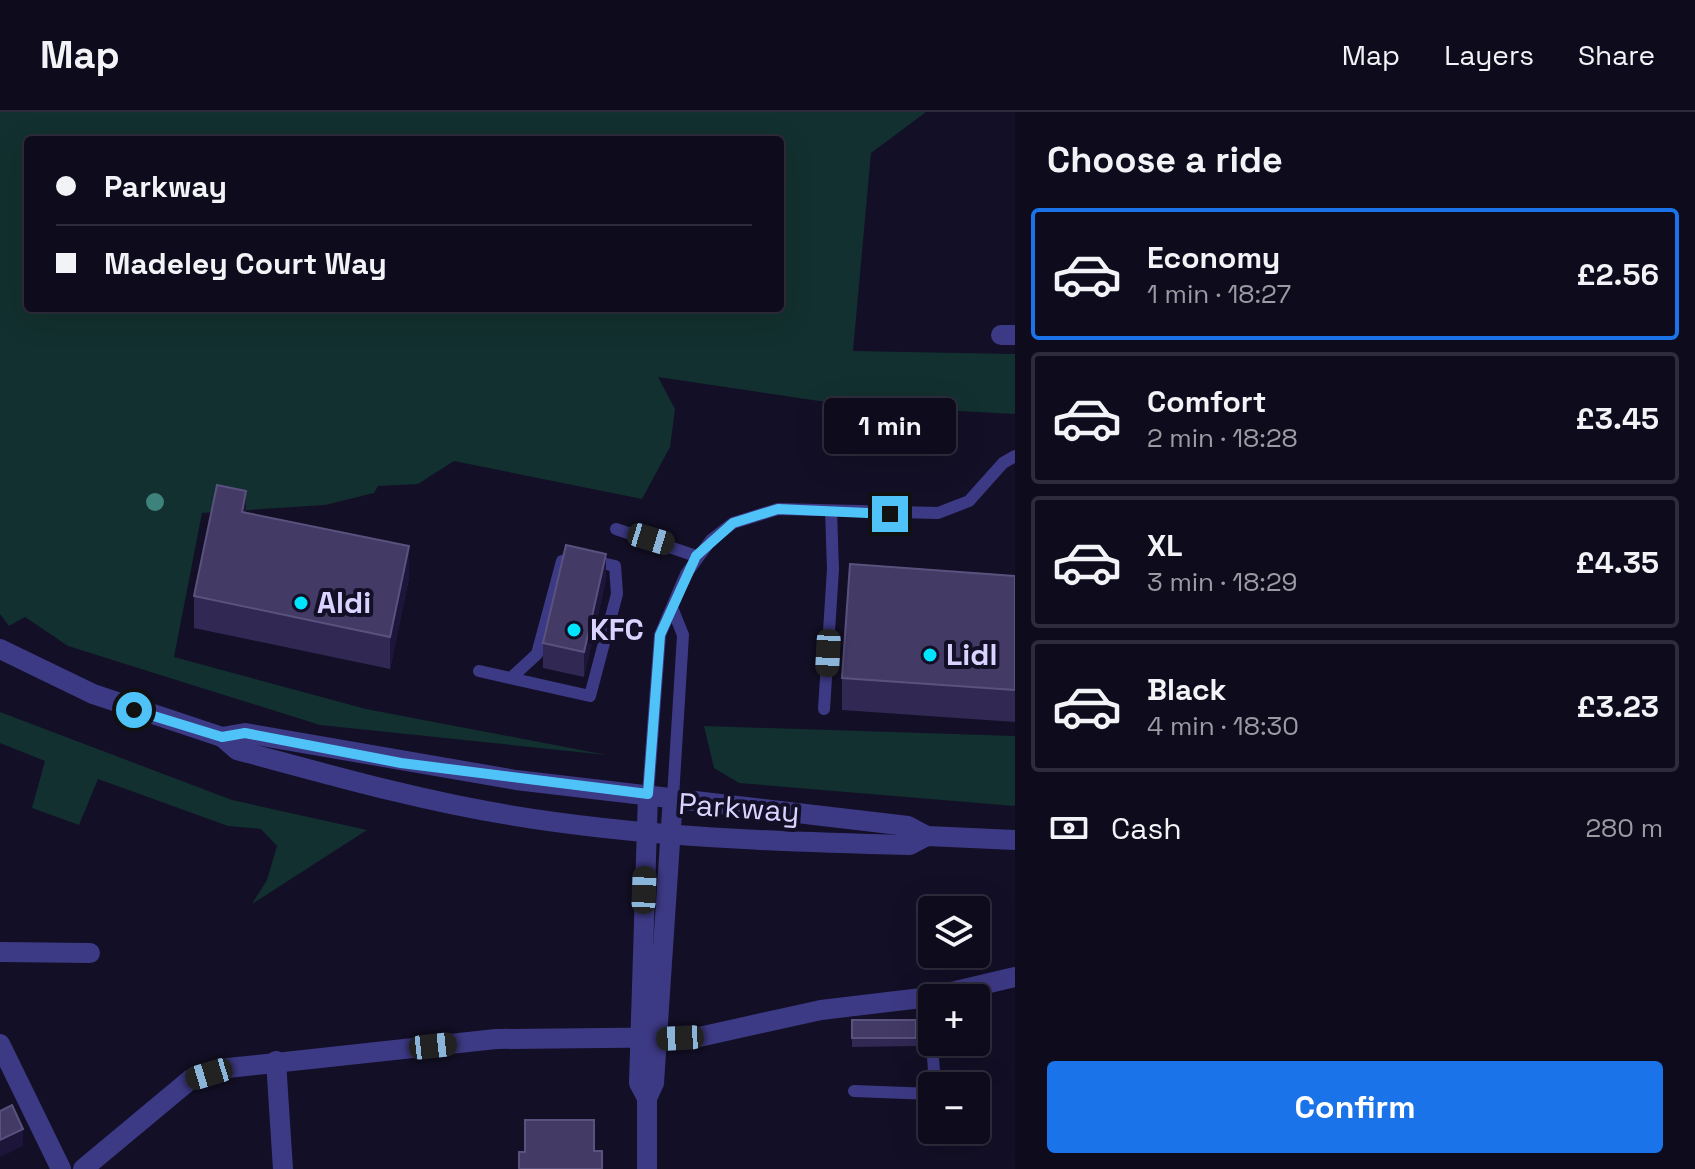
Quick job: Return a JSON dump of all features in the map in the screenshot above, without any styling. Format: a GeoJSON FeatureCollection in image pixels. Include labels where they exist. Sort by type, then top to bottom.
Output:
{"type":"FeatureCollection","features":[{"type":"Feature","properties":{"kind":"street","name":"Parkway"},"geometry":{"type":"LineString","coordinates":[[0,649],[93,694],[222,737],[237,750],[411,795],[510,815],[670,834],[910,845],[927,836]]}},
{"type":"Feature","properties":{"kind":"street","name":"Parkway"},"geometry":{"type":"LineString","coordinates":[[222,737],[245,733],[401,763],[908,826],[927,836],[1015,840]]}},
{"type":"Feature","properties":{"kind":"street"},"geometry":{"type":"LineString","coordinates":[[648,794],[648,1039]]}},
{"type":"Feature","properties":{"kind":"street"},"geometry":{"type":"LineString","coordinates":[[647,1169],[647,1098],[639,1083],[648,1039],[673,797]]}},
{"type":"Feature","properties":{"kind":"street"},"geometry":{"type":"LineString","coordinates":[[0,952],[90,953]]}},
{"type":"Feature","properties":{"kind":"street"},"geometry":{"type":"LineString","coordinates":[[985,984],[1015,977]]}},
{"type":"Feature","properties":{"kind":"street"},"geometry":{"type":"LineString","coordinates":[[83,1169],[191,1079],[228,1068],[496,1039],[699,1037],[821,1010],[918,998]]}},
{"type":"Feature","properties":{"kind":"street"},"geometry":{"type":"LineString","coordinates":[[0,1044],[61,1169]]}},
{"type":"Feature","properties":{"kind":"street"},"geometry":{"type":"LineString","coordinates":[[276,1061],[283,1169]]}},
{"type":"Feature","properties":{"kind":"lane"},"geometry":{"type":"LineString","coordinates":[[648,794],[660,635],[696,556],[733,523],[778,509],[938,513],[969,501],[1003,463],[1015,456]]}},
{"type":"Feature","properties":{"kind":"lane"},"geometry":{"type":"LineString","coordinates":[[824,709],[833,569],[831,511]]}},
{"type":"Feature","properties":{"kind":"lane"},"geometry":{"type":"LineString","coordinates":[[616,529],[696,556]]}},
{"type":"Feature","properties":{"kind":"lane"},"geometry":{"type":"LineString","coordinates":[[479,671],[590,696],[617,594],[615,566],[576,557],[562,561],[537,654],[512,677]]}},
{"type":"Feature","properties":{"kind":"lane"},"geometry":{"type":"LineString","coordinates":[[673,610],[683,635],[673,797]]}},
{"type":"Feature","properties":{"kind":"lane"},"geometry":{"type":"LineString","coordinates":[[854,1091],[918,1093]]}},
{"type":"Feature","properties":{"kind":"green space"},"geometry":{"type":"Polygon","coordinates":[[[0,112],[926,112],[871,153],[853,351],[1015,354],[1015,414],[846,405],[658,377],[675,409],[670,447],[642,499],[454,461],[418,484],[378,486],[374,493],[325,505],[202,513],[174,657],[366,709],[607,755],[320,725],[68,646],[25,617],[9,626],[0,614],[0,112]]]}},
{"type":"Feature","properties":{"kind":"green space"},"geometry":{"type":"Polygon","coordinates":[[[0,712],[232,800],[367,830],[252,904],[267,880],[277,846],[261,829],[228,826],[98,779],[79,825],[32,808],[45,761],[0,743],[0,712]]]}},
{"type":"Feature","properties":{"kind":"green space"},"geometry":{"type":"Polygon","coordinates":[[[704,726],[1015,736],[1015,806],[739,783],[714,768],[704,726]]]}},
{"type":"Feature","properties":{"kind":"building","name":"Aldi"},"geometry":{"type":"Polygon","coordinates":[[[217,485],[246,491],[242,512],[409,546],[390,637],[194,596],[217,485]]]}},
{"type":"Feature","properties":{"kind":"building"},"geometry":{"type":"Polygon","coordinates":[[[566,545],[606,554],[584,652],[543,643],[566,545]]]}},
{"type":"Feature","properties":{"kind":"building"},"geometry":{"type":"Polygon","coordinates":[[[850,564],[1015,576],[1015,690],[842,678],[850,564]]]}},
{"type":"Feature","properties":{"kind":"building"},"geometry":{"type":"Polygon","coordinates":[[[852,1020],[916,1020],[916,1038],[852,1038],[852,1020]]]}},
{"type":"Feature","properties":{"kind":"building"},"geometry":{"type":"Polygon","coordinates":[[[12,1105],[23,1129],[0,1140],[0,1111],[12,1105]]]}},
{"type":"Feature","properties":{"kind":"building"},"geometry":{"type":"Polygon","coordinates":[[[525,1120],[594,1120],[594,1151],[602,1151],[602,1169],[519,1169],[519,1152],[525,1152],[525,1120]]]}},
{"type":"Feature","properties":{"kind":"place","name":"Aldi"},"geometry":{"type":"Point","coordinates":[301,603]}},
{"type":"Feature","properties":{"kind":"place","name":"KFC"},"geometry":{"type":"Point","coordinates":[574,630]}},
{"type":"Feature","properties":{"kind":"place","name":"Lidl"},"geometry":{"type":"Point","coordinates":[930,655]}},
{"type":"Feature","properties":{"kind":"route"},"geometry":{"type":"LineString","coordinates":[[134,710],[222,737],[245,733],[401,763],[570,787],[648,794],[660,635],[696,556],[733,523],[778,509],[890,514]]}}]}
